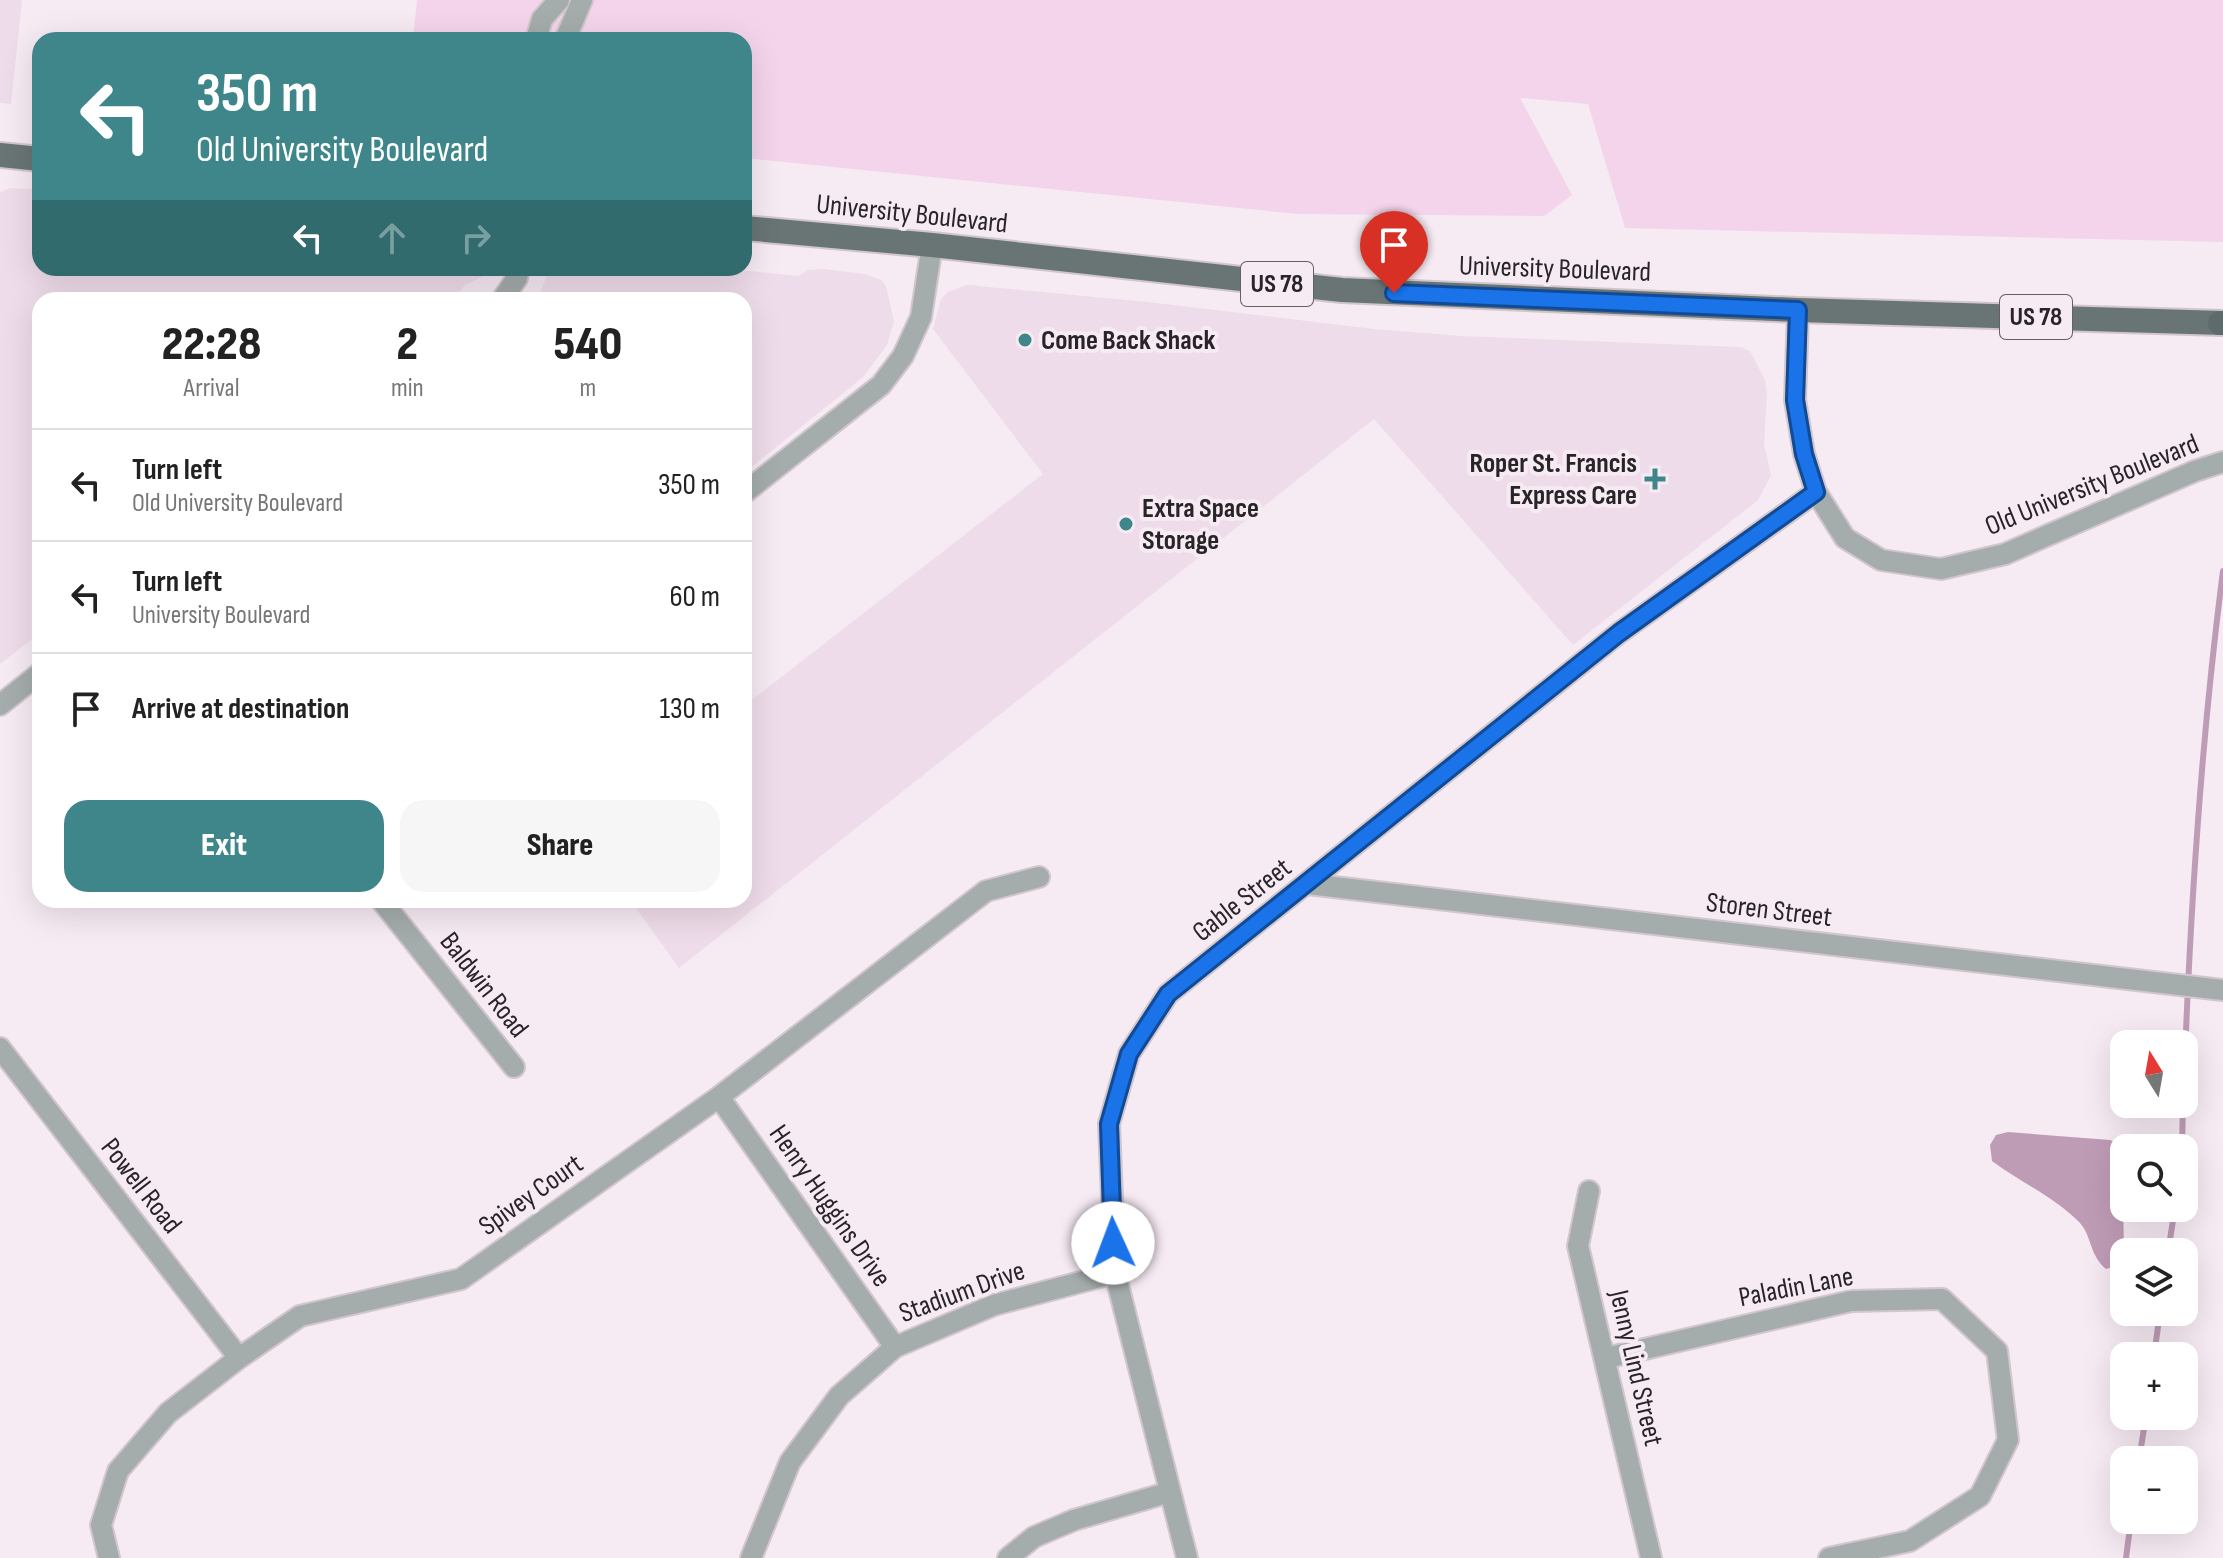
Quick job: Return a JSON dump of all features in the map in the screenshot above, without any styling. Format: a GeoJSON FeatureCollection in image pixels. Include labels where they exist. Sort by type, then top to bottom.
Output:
{"type":"FeatureCollection","features":[{"type":"Feature","properties":{"kind":"main road"},"geometry":{"type":"LineString","coordinates":[[0,155],[32,158]]}},
{"type":"Feature","properties":{"kind":"main road","name":"University Boulevard"},"geometry":{"type":"LineString","coordinates":[[752,229],[932,245],[1311,288],[1798,310],[2222,323]]}},
{"type":"Feature","properties":{"kind":"street"},"geometry":{"type":"LineString","coordinates":[[538,32],[542,19],[559,0]]}},
{"type":"Feature","properties":{"kind":"street"},"geometry":{"type":"LineString","coordinates":[[568,32],[582,0]]}},
{"type":"Feature","properties":{"kind":"street"},"geometry":{"type":"LineString","coordinates":[[752,487],[881,385],[903,356],[921,317],[932,245]]}},
{"type":"Feature","properties":{"kind":"street","name":"Old University Boulevard"},"geometry":{"type":"LineString","coordinates":[[1798,310],[1795,400],[1804,454],[1816,492],[1845,538],[1881,560],[1941,569],[2005,554],[2195,471],[2223,462]]}},
{"type":"Feature","properties":{"kind":"street","name":"Gable Street"},"geometry":{"type":"LineString","coordinates":[[1187,1558],[1115,1273],[1109,1124],[1129,1054],[1168,994],[1619,633],[1816,492]]}},
{"type":"Feature","properties":{"kind":"street"},"geometry":{"type":"LineString","coordinates":[[0,705],[32,679]]}},
{"type":"Feature","properties":{"kind":"street","name":"Spivey Court"},"geometry":{"type":"LineString","coordinates":[[109,1558],[101,1525],[118,1471],[168,1413],[239,1358],[300,1316],[461,1279],[719,1097],[986,891],[1039,877]]}},
{"type":"Feature","properties":{"kind":"street","name":"Storen Street"},"geometry":{"type":"LineString","coordinates":[[1308,884],[2218,990]]}},
{"type":"Feature","properties":{"kind":"street","name":"Baldwin Road"},"geometry":{"type":"LineString","coordinates":[[387,908],[514,1067]]}},
{"type":"Feature","properties":{"kind":"street","name":"Powell Road"},"geometry":{"type":"LineString","coordinates":[[0,1048],[239,1358]]}},
{"type":"Feature","properties":{"kind":"street","name":"Henry Huggins Drive"},"geometry":{"type":"LineString","coordinates":[[719,1097],[895,1347]]}},
{"type":"Feature","properties":{"kind":"street","name":"Jenny Lind Street"},"geometry":{"type":"LineString","coordinates":[[1589,1191],[1578,1246],[1651,1558]]}},
{"type":"Feature","properties":{"kind":"street","name":"Stadium Drive"},"geometry":{"type":"LineString","coordinates":[[751,1558],[790,1462],[839,1396],[895,1347],[994,1305],[1115,1273]]}},
{"type":"Feature","properties":{"kind":"street","name":"Paladin Lane"},"geometry":{"type":"LineString","coordinates":[[1606,1358],[1851,1301],[1942,1299],[1997,1351],[2008,1440],[1980,1496],[1910,1541],[1829,1558]]}},
{"type":"Feature","properties":{"kind":"street"},"geometry":{"type":"LineString","coordinates":[[1008,1558],[1034,1537],[1074,1520],[1170,1492]]}},
{"type":"Feature","properties":{"kind":"shaded area"},"geometry":{"type":"Polygon","coordinates":[[[0,0],[22,0],[11,104],[0,103],[0,0]]]}},
{"type":"Feature","properties":{"kind":"shaded area"},"geometry":{"type":"Polygon","coordinates":[[[417,0],[2223,0],[2223,242],[1625,228],[1588,104],[1520,98],[1572,195],[1544,216],[1298,214],[752,159],[752,32],[414,32],[417,0]]]}},
{"type":"Feature","properties":{"kind":"shaded area"},"geometry":{"type":"Polygon","coordinates":[[[11,188],[32,189],[32,276],[482,276],[459,292],[32,292],[32,639],[0,664],[0,192],[11,188]]]}},
{"type":"Feature","properties":{"kind":"shaded area"},"geometry":{"type":"Polygon","coordinates":[[[823,269],[865,274],[881,280],[886,286],[894,321],[887,345],[863,377],[752,467],[752,292],[540,292],[547,276],[752,276],[752,271],[798,276],[809,270],[823,269]]]}},
{"type":"Feature","properties":{"kind":"shaded area"},"geometry":{"type":"Polygon","coordinates":[[[967,285],[1461,336],[1740,347],[1750,351],[1765,380],[1764,444],[1771,475],[1758,500],[1573,645],[1374,419],[679,968],[636,908],[752,908],[752,700],[1043,474],[933,329],[941,299],[948,292],[967,285]]]}},
{"type":"Feature","properties":{"kind":"shaded area"},"geometry":{"type":"Polygon","coordinates":[[[2008,1132],[2110,1140],[2110,1222],[2123,1222],[2124,1238],[2110,1238],[2110,1268],[2106,1269],[2096,1258],[2079,1222],[2058,1204],[1992,1161],[1990,1145],[1996,1135],[2008,1132]]]}},
{"type":"Feature","properties":{"kind":"waterway"},"geometry":{"type":"LineString","coordinates":[[2186,1030],[2208,698],[2223,571]]}},
{"type":"Feature","properties":{"kind":"waterway"},"geometry":{"type":"LineString","coordinates":[[2182,1134],[2183,1118]]}},
{"type":"Feature","properties":{"kind":"waterway"},"geometry":{"type":"LineString","coordinates":[[2170,1238],[2173,1222]]}},
{"type":"Feature","properties":{"kind":"waterway"},"geometry":{"type":"LineString","coordinates":[[2156,1342],[2158,1326]]}},
{"type":"Feature","properties":{"kind":"waterway"},"geometry":{"type":"LineString","coordinates":[[2141,1446],[2144,1430]]}},
{"type":"Feature","properties":{"kind":"waterway"},"geometry":{"type":"LineString","coordinates":[[2126,1558],[2129,1534]]}},
{"type":"Feature","properties":{"kind":"place","name":"Come Back Shack"},"geometry":{"type":"Point","coordinates":[1025,340]}},
{"type":"Feature","properties":{"kind":"place","name":"Roper St. Francis Express Care"},"geometry":{"type":"Point","coordinates":[1655,479]}},
{"type":"Feature","properties":{"kind":"place","name":"Extra Space Storage"},"geometry":{"type":"Point","coordinates":[1126,524]}},
{"type":"Feature","properties":{"kind":"route"},"geometry":{"type":"LineString","coordinates":[[1113,1243],[1109,1124],[1129,1054],[1168,994],[1619,633],[1816,492],[1804,454],[1795,400],[1798,310],[1394,293]]}}]}
